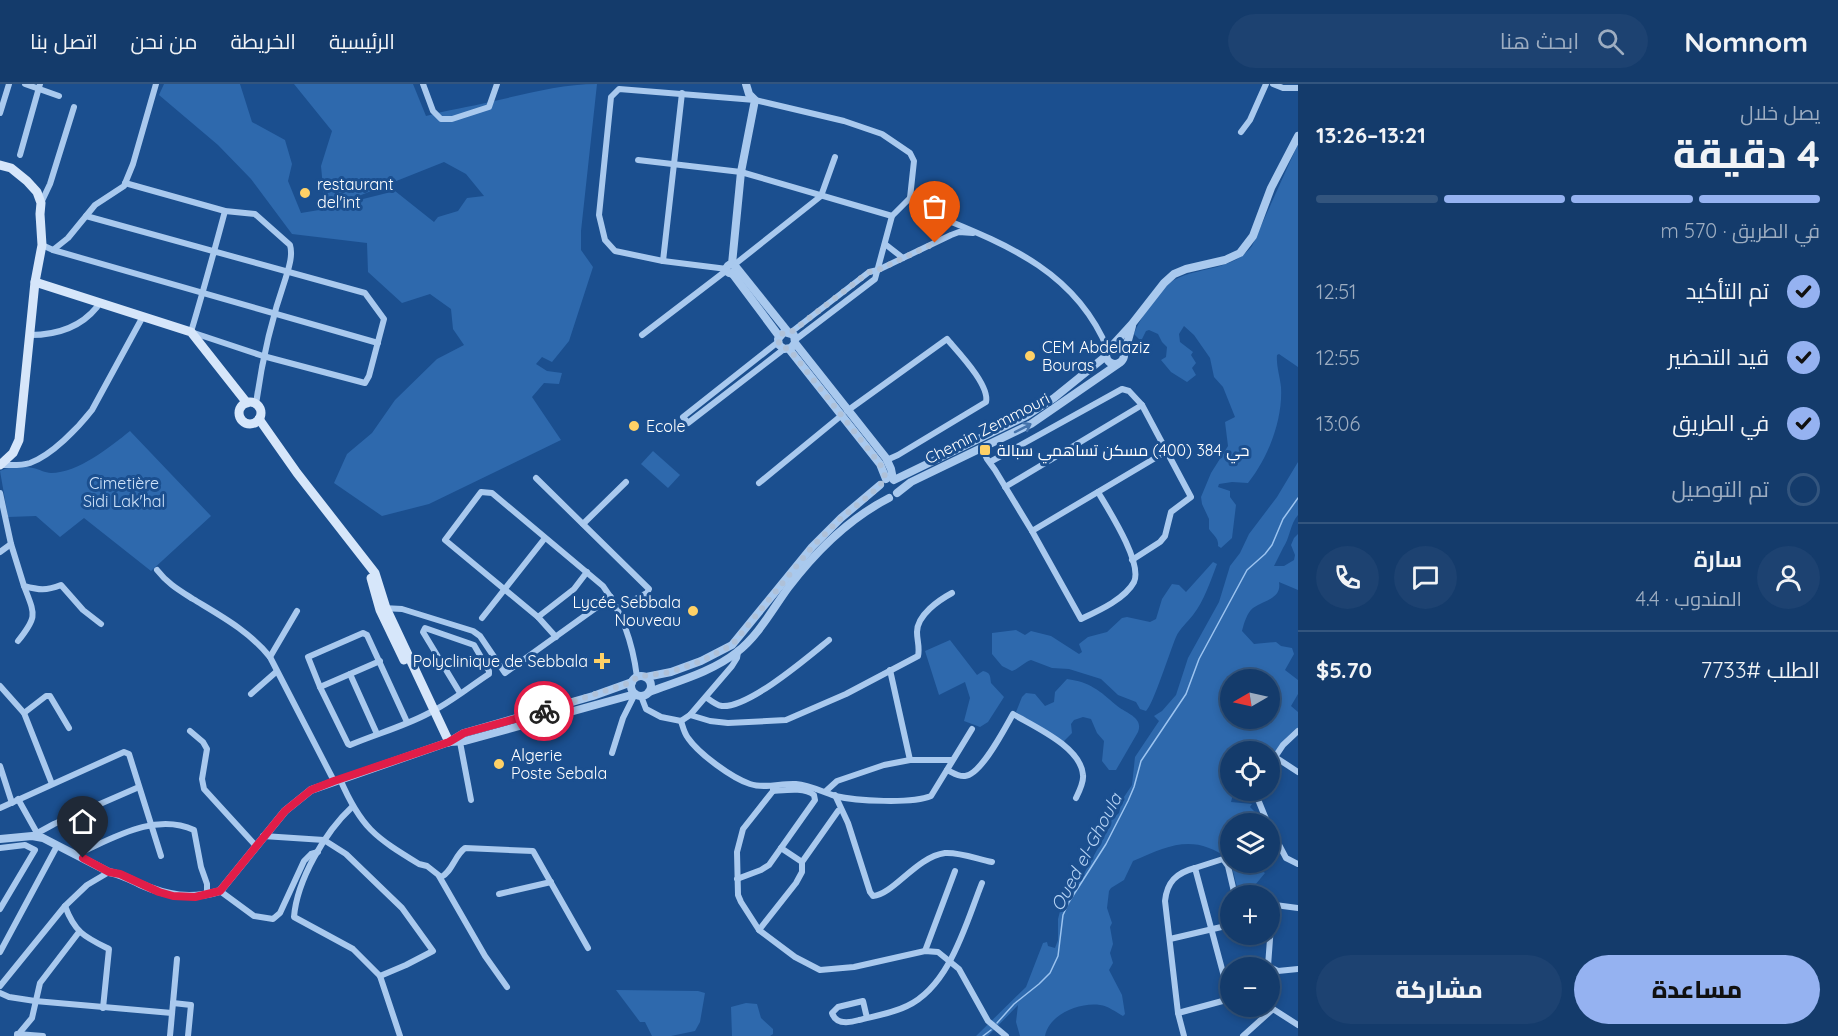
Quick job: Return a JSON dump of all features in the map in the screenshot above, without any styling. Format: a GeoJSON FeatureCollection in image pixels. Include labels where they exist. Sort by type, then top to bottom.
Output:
{"type":"FeatureCollection","features":[{"type":"Feature","properties":{"kind":"main road"},"geometry":{"type":"LineString","coordinates":[[0,165],[11,168],[37,192],[41,203],[42,245],[35,285],[19,440],[13,453],[1,465]]}},
{"type":"Feature","properties":{"kind":"main road"},"geometry":{"type":"LineString","coordinates":[[35,285],[97,307],[187,334],[248,404],[261,414],[257,421]]}},
{"type":"Feature","properties":{"kind":"main road"},"geometry":{"type":"LineString","coordinates":[[35,285],[190,332],[248,404]]}},
{"type":"Feature","properties":{"kind":"main road"},"geometry":{"type":"LineString","coordinates":[[248,404],[240,410],[241,419],[245,423],[257,421]]}},
{"type":"Feature","properties":{"kind":"main road"},"geometry":{"type":"LineString","coordinates":[[257,421],[370,576],[446,743]]}},
{"type":"Feature","properties":{"kind":"street"},"geometry":{"type":"LineString","coordinates":[[0,113],[9,84]]}},
{"type":"Feature","properties":{"kind":"street"},"geometry":{"type":"LineString","coordinates":[[25,84],[39,86],[59,96]]}},
{"type":"Feature","properties":{"kind":"street"},"geometry":{"type":"LineString","coordinates":[[53,250],[68,238],[95,205],[126,183],[156,84]]}},
{"type":"Feature","properties":{"kind":"street"},"geometry":{"type":"LineString","coordinates":[[423,84],[435,114],[441,119],[453,119],[489,107],[497,84]]}},
{"type":"Feature","properties":{"kind":"street"},"geometry":{"type":"LineString","coordinates":[[746,84],[749,94],[755,100]]}},
{"type":"Feature","properties":{"kind":"street"},"geometry":{"type":"LineString","coordinates":[[1241,132],[1250,120],[1266,84]]}},
{"type":"Feature","properties":{"kind":"street"},"geometry":{"type":"LineString","coordinates":[[1273,84],[1283,88],[1298,88]]}},
{"type":"Feature","properties":{"kind":"street"},"geometry":{"type":"LineString","coordinates":[[20,155],[39,86]]}},
{"type":"Feature","properties":{"kind":"street"},"geometry":{"type":"LineString","coordinates":[[792,337],[787,349],[688,423],[683,417],[778,339],[792,337],[875,279],[892,216],[910,198],[914,161],[910,153],[882,134],[844,121],[755,100],[619,89],[611,97],[599,215],[604,237],[615,251],[663,261],[731,268],[792,337],[880,464],[888,481],[898,486],[897,493]]}},
{"type":"Feature","properties":{"kind":"street"},"geometry":{"type":"LineString","coordinates":[[663,261],[682,93]]}},
{"type":"Feature","properties":{"kind":"street"},"geometry":{"type":"LineString","coordinates":[[755,100],[741,172],[731,268],[778,339],[886,458],[891,469],[881,494],[889,498]]}},
{"type":"Feature","properties":{"kind":"street"},"geometry":{"type":"LineString","coordinates":[[41,203],[50,184],[74,108]]}},
{"type":"Feature","properties":{"kind":"street","name":"Chemin Zemmouri"},"geometry":{"type":"LineString","coordinates":[[446,743],[464,733],[581,699],[638,679],[671,672],[701,661],[732,645],[812,547],[841,518],[888,481],[1026,416],[1063,391],[1108,351],[1174,274],[1225,260],[1240,253],[1253,236],[1271,189],[1298,135]]}},
{"type":"Feature","properties":{"kind":"street"},"geometry":{"type":"LineString","coordinates":[[642,335],[731,268],[821,195],[835,157]]}},
{"type":"Feature","properties":{"kind":"street"},"geometry":{"type":"LineString","coordinates":[[638,160],[741,172],[892,216]]}},
{"type":"Feature","properties":{"kind":"street"},"geometry":{"type":"LineString","coordinates":[[126,183],[225,211],[255,214],[290,245],[292,251],[287,272],[248,404]]}},
{"type":"Feature","properties":{"kind":"street"},"geometry":{"type":"LineString","coordinates":[[910,198],[920,209],[978,233],[1033,260],[1046,269],[1082,304],[1097,326],[1108,351],[1109,362],[1118,364],[1123,360],[1124,355],[1121,348],[1108,351]]}},
{"type":"Feature","properties":{"kind":"street"},"geometry":{"type":"LineString","coordinates":[[86,216],[214,250],[365,293],[384,319],[369,376],[365,383],[263,356],[190,332],[203,294],[214,250],[225,211]]}},
{"type":"Feature","properties":{"kind":"street"},"geometry":{"type":"LineString","coordinates":[[878,270],[959,232],[978,233]]}},
{"type":"Feature","properties":{"kind":"street"},"geometry":{"type":"LineString","coordinates":[[885,244],[903,258]]}},
{"type":"Feature","properties":{"kind":"street"},"geometry":{"type":"LineString","coordinates":[[42,245],[203,294],[274,312],[378,343]]}},
{"type":"Feature","properties":{"kind":"street"},"geometry":{"type":"LineString","coordinates":[[30,335],[48,335],[61,331],[87,318],[97,307]]}},
{"type":"Feature","properties":{"kind":"street"},"geometry":{"type":"LineString","coordinates":[[1,465],[16,466],[32,462],[67,438],[92,410],[141,320]]}},
{"type":"Feature","properties":{"kind":"street","name":"Chemin Zemmouri"},"geometry":{"type":"LineString","coordinates":[[1124,355],[1132,324]]}},
{"type":"Feature","properties":{"kind":"street"},"geometry":{"type":"LineString","coordinates":[[759,483],[845,413],[947,339],[970,366],[986,391],[988,396],[986,402],[941,431],[898,455],[886,458]]}},
{"type":"Feature","properties":{"kind":"street","name":"Chemin Zemmouri"},"geometry":{"type":"LineString","coordinates":[[889,498],[911,482],[1047,415],[1118,364]]}},
{"type":"Feature","properties":{"kind":"street"},"geometry":{"type":"LineString","coordinates":[[990,462],[1122,389],[1130,391],[1142,405],[1190,499],[1171,512],[1168,529],[1160,542],[1132,560]]}},
{"type":"Feature","properties":{"kind":"street"},"geometry":{"type":"LineString","coordinates":[[1005,487],[1142,405]]}},
{"type":"Feature","properties":{"kind":"street"},"geometry":{"type":"LineString","coordinates":[[982,448],[1081,619],[1125,593],[1134,582],[1135,575],[1132,560],[1116,522],[1098,492]]}},
{"type":"Feature","properties":{"kind":"street"},"geometry":{"type":"LineString","coordinates":[[1032,531],[1167,451]]}},
{"type":"Feature","properties":{"kind":"street"},"geometry":{"type":"LineString","coordinates":[[536,478],[649,589],[647,593],[617,609]]}},
{"type":"Feature","properties":{"kind":"street"},"geometry":{"type":"LineString","coordinates":[[584,524],[626,482]]}},
{"type":"Feature","properties":{"kind":"street"},"geometry":{"type":"LineString","coordinates":[[556,637],[538,617],[505,588],[445,540],[481,492],[492,493],[603,586],[617,609],[635,660],[638,679],[632,688],[642,694]]}},
{"type":"Feature","properties":{"kind":"street"},"geometry":{"type":"LineString","coordinates":[[0,493],[11,544],[34,616],[32,624],[18,641]]}},
{"type":"Feature","properties":{"kind":"street"},"geometry":{"type":"LineString","coordinates":[[0,766],[15,801],[34,834],[109,872],[120,874],[159,892],[173,896],[207,895],[220,891],[242,866],[263,836],[311,790],[446,743],[460,742],[642,694],[725,660],[738,652],[752,637],[828,541],[869,509],[889,498]]}},
{"type":"Feature","properties":{"kind":"street"},"geometry":{"type":"LineString","coordinates":[[482,618],[545,538]]}},
{"type":"Feature","properties":{"kind":"street"},"geometry":{"type":"LineString","coordinates":[[0,552],[11,544]]}},
{"type":"Feature","properties":{"kind":"street"},"geometry":{"type":"LineString","coordinates":[[157,570],[171,586],[234,624],[258,642],[270,657],[276,672],[352,807],[372,833],[419,864],[427,866],[439,876],[485,956],[507,987]]}},
{"type":"Feature","properties":{"kind":"street"},"geometry":{"type":"LineString","coordinates":[[538,617],[574,589],[587,572]]}},
{"type":"Feature","properties":{"kind":"street"},"geometry":{"type":"LineString","coordinates":[[24,586],[40,591],[61,585],[83,610],[101,624]]}},
{"type":"Feature","properties":{"kind":"street"},"geometry":{"type":"LineString","coordinates":[[690,715],[728,723],[786,720],[816,708],[918,656],[920,648],[918,625],[923,616],[952,593]]}},
{"type":"Feature","properties":{"kind":"street"},"geometry":{"type":"LineString","coordinates":[[383,608],[402,609],[474,631],[480,636],[505,673],[611,597]]}},
{"type":"Feature","properties":{"kind":"street"},"geometry":{"type":"LineString","coordinates":[[270,657],[297,611]]}},
{"type":"Feature","properties":{"kind":"street"},"geometry":{"type":"LineString","coordinates":[[407,722],[367,635],[363,633],[308,657],[348,744],[377,734],[407,722],[433,711],[489,674],[474,645],[425,628],[423,632],[460,693]]}},
{"type":"Feature","properties":{"kind":"street"},"geometry":{"type":"LineString","coordinates":[[706,697],[721,706],[753,695],[778,681],[829,640]]}},
{"type":"Feature","properties":{"kind":"street"},"geometry":{"type":"LineString","coordinates":[[642,694],[644,707],[648,711],[670,720],[681,721],[690,715],[732,666],[738,652]]}},
{"type":"Feature","properties":{"kind":"street"},"geometry":{"type":"LineString","coordinates":[[320,687],[380,661]]}},
{"type":"Feature","properties":{"kind":"street"},"geometry":{"type":"LineString","coordinates":[[890,670],[901,712],[909,760]]}},
{"type":"Feature","properties":{"kind":"street"},"geometry":{"type":"LineString","coordinates":[[251,694],[276,672]]}},
{"type":"Feature","properties":{"kind":"street"},"geometry":{"type":"LineString","coordinates":[[350,674],[377,734]]}},
{"type":"Feature","properties":{"kind":"street"},"geometry":{"type":"LineString","coordinates":[[612,753],[623,718],[651,683],[638,679]]}},
{"type":"Feature","properties":{"kind":"street"},"geometry":{"type":"LineString","coordinates":[[0,686],[24,713],[52,784]]}},
{"type":"Feature","properties":{"kind":"street"},"geometry":{"type":"LineString","coordinates":[[24,713],[46,696],[50,696],[69,728]]}},
{"type":"Feature","properties":{"kind":"street"},"geometry":{"type":"LineString","coordinates":[[947,770],[961,776],[971,773],[989,754],[1013,714],[1066,746],[1077,757],[1084,776],[1076,798]]}},
{"type":"Feature","properties":{"kind":"street"},"geometry":{"type":"LineString","coordinates":[[681,721],[691,742],[729,773],[752,785],[809,791],[815,797],[766,867],[737,879]]}},
{"type":"Feature","properties":{"kind":"street"},"geometry":{"type":"LineString","coordinates":[[972,729],[931,796],[922,799],[895,800],[835,795],[794,784],[773,789],[743,829],[737,852],[737,879],[741,902],[759,930],[795,957],[820,970],[854,967],[925,951],[938,952],[951,960],[966,979],[988,1021],[1006,1036]]}},
{"type":"Feature","properties":{"kind":"street"},"geometry":{"type":"LineString","coordinates":[[190,731],[203,742],[207,749],[202,778],[204,789],[256,846]]}},
{"type":"Feature","properties":{"kind":"street"},"geometry":{"type":"LineString","coordinates":[[1280,750],[1298,731]]}},
{"type":"Feature","properties":{"kind":"street"},"geometry":{"type":"LineString","coordinates":[[460,742],[471,800]]}},
{"type":"Feature","properties":{"kind":"street"},"geometry":{"type":"LineString","coordinates":[[0,808],[123,752],[129,754],[161,856]]}},
{"type":"Feature","properties":{"kind":"street"},"geometry":{"type":"LineString","coordinates":[[826,791],[837,781],[884,765],[909,760],[952,760]]}},
{"type":"Feature","properties":{"kind":"street"},"geometry":{"type":"LineString","coordinates":[[1280,760],[1298,772]]}},
{"type":"Feature","properties":{"kind":"street"},"geometry":{"type":"LineString","coordinates":[[0,839],[34,834],[139,787]]}},
{"type":"Feature","properties":{"kind":"street"},"geometry":{"type":"LineString","coordinates":[[835,795],[848,823],[873,896],[887,891],[915,867],[943,854],[951,853],[992,862]]}},
{"type":"Feature","properties":{"kind":"street"},"geometry":{"type":"LineString","coordinates":[[352,807],[336,822],[324,840],[298,894],[294,917],[353,949],[380,976],[400,1036]]}},
{"type":"Feature","properties":{"kind":"street"},"geometry":{"type":"LineString","coordinates":[[759,930],[796,883],[802,872],[802,862],[838,811]]}},
{"type":"Feature","properties":{"kind":"street"},"geometry":{"type":"LineString","coordinates":[[75,855],[151,824],[180,824],[194,830],[201,867],[207,884],[207,895]]}},
{"type":"Feature","properties":{"kind":"street"},"geometry":{"type":"LineString","coordinates":[[263,836],[324,840],[353,858],[402,908],[433,952],[380,976]]}},
{"type":"Feature","properties":{"kind":"street"},"geometry":{"type":"LineString","coordinates":[[0,848],[25,845],[35,850],[0,909]]}},
{"type":"Feature","properties":{"kind":"street"},"geometry":{"type":"LineString","coordinates":[[0,952],[57,846]]}},
{"type":"Feature","properties":{"kind":"street"},"geometry":{"type":"LineString","coordinates":[[1280,847],[1286,858],[1298,864]]}},
{"type":"Feature","properties":{"kind":"street"},"geometry":{"type":"LineString","coordinates":[[439,876],[446,876],[459,853],[465,848],[531,850],[588,948]]}},
{"type":"Feature","properties":{"kind":"street"},"geometry":{"type":"LineString","coordinates":[[781,848],[802,862]]}},
{"type":"Feature","properties":{"kind":"street"},"geometry":{"type":"LineString","coordinates":[[220,891],[246,912],[273,919],[280,913],[306,858],[318,852]]}},
{"type":"Feature","properties":{"kind":"street"},"geometry":{"type":"LineString","coordinates":[[1184,1036],[1178,1013],[1165,900],[1166,890],[1177,875],[1223,859],[1228,866],[1232,885]]}},
{"type":"Feature","properties":{"kind":"street"},"geometry":{"type":"LineString","coordinates":[[1195,868],[1220,963]]}},
{"type":"Feature","properties":{"kind":"street"},"geometry":{"type":"LineString","coordinates":[[925,951],[955,871]]}},
{"type":"Feature","properties":{"kind":"street"},"geometry":{"type":"LineString","coordinates":[[0,986],[3,978],[65,906],[87,885],[109,872]]}},
{"type":"Feature","properties":{"kind":"street"},"geometry":{"type":"LineString","coordinates":[[499,894],[551,882]]}},
{"type":"Feature","properties":{"kind":"street"},"geometry":{"type":"LineString","coordinates":[[867,1018],[863,1001],[838,1007],[832,1013],[834,1019],[849,1023],[867,1018],[914,1002],[933,985],[951,960],[982,883]]}},
{"type":"Feature","properties":{"kind":"street"},"geometry":{"type":"LineString","coordinates":[[1280,905],[1298,908]]}},
{"type":"Feature","properties":{"kind":"street"},"geometry":{"type":"LineString","coordinates":[[65,906],[71,922],[79,932],[109,949],[103,1008]]}},
{"type":"Feature","properties":{"kind":"street"},"geometry":{"type":"LineString","coordinates":[[1170,939],[1220,928]]}},
{"type":"Feature","properties":{"kind":"street"},"geometry":{"type":"LineString","coordinates":[[17,1035],[32,1018],[40,983],[79,932]]}},
{"type":"Feature","properties":{"kind":"street"},"geometry":{"type":"LineString","coordinates":[[1270,945],[1268,966],[1278,971],[1298,969]]}},
{"type":"Feature","properties":{"kind":"street"},"geometry":{"type":"LineString","coordinates":[[170,1036],[177,959]]}},
{"type":"Feature","properties":{"kind":"street"},"geometry":{"type":"LineString","coordinates":[[0,993],[9,997],[103,1008],[172,1013]]}},
{"type":"Feature","properties":{"kind":"street"},"geometry":{"type":"LineString","coordinates":[[1178,1013],[1220,1002]]}},
{"type":"Feature","properties":{"kind":"street"},"geometry":{"type":"LineString","coordinates":[[173,1004],[191,1005],[188,1036]]}},
{"type":"Feature","properties":{"kind":"street"},"geometry":{"type":"LineString","coordinates":[[1280,1012],[1298,1025]]}},
{"type":"Feature","properties":{"kind":"street"},"geometry":{"type":"LineString","coordinates":[[1243,1036],[1260,1017]]}},
{"type":"Feature","properties":{"kind":"street"},"geometry":{"type":"LineString","coordinates":[[17,1035],[43,1036]]}},
{"type":"Feature","properties":{"kind":"green space"},"geometry":{"type":"Polygon","coordinates":[[[164,84],[240,84],[252,122],[285,140],[292,164],[288,181],[301,213],[325,209],[321,166],[332,131],[294,84],[413,84],[426,116],[544,90],[597,84],[581,231],[581,250],[593,267],[569,341],[552,362],[542,357],[536,364],[547,371],[562,373],[559,384],[544,383],[532,397],[561,440],[429,504],[382,516],[334,483],[347,454],[372,433],[395,400],[437,359],[464,345],[453,329],[451,309],[430,294],[402,303],[368,272],[367,243],[292,234],[251,179],[218,145],[159,95],[164,84]],[[444,162],[331,207],[395,191],[434,222],[438,217],[458,211],[467,198],[484,196],[466,174],[444,162]]]}},
{"type":"Feature","properties":{"kind":"green space"},"geometry":{"type":"Polygon","coordinates":[[[1298,144],[1298,367],[1279,354],[1277,355],[1281,387],[1280,412],[1268,450],[1248,483],[1219,484],[1218,487],[1230,491],[1230,497],[1236,505],[1232,538],[1221,548],[1209,529],[1209,519],[1201,497],[1211,473],[1228,446],[1225,422],[1235,417],[1223,387],[1214,377],[1210,358],[1194,335],[1184,326],[1179,334],[1180,342],[1193,352],[1191,355],[1196,363],[1192,368],[1196,375],[1187,382],[1171,372],[1161,360],[1166,357],[1167,347],[1158,334],[1146,331],[1141,341],[1134,334],[1152,303],[1170,283],[1186,275],[1235,260],[1252,246],[1298,144]]]}},
{"type":"Feature","properties":{"kind":"green space","name":"Cimetière Sidi Lak'hal"},"geometry":{"type":"Polygon","coordinates":[[[130,431],[211,516],[151,571],[84,518],[60,537],[36,516],[8,517],[0,471],[20,467],[51,473],[72,469],[93,458],[130,431]]]}},
{"type":"Feature","properties":{"kind":"green space"},"geometry":{"type":"Polygon","coordinates":[[[653,451],[680,475],[668,488],[641,464],[653,451]]]}},
{"type":"Feature","properties":{"kind":"green space"},"geometry":{"type":"Polygon","coordinates":[[[1298,462],[1298,515],[1274,566],[1284,566],[1294,560],[1295,555],[1291,545],[1298,534],[1298,590],[1279,582],[1275,596],[1251,610],[1242,631],[1254,644],[1276,642],[1281,646],[1292,648],[1294,654],[1285,670],[1298,680],[1298,694],[1291,706],[1298,712],[1298,729],[1280,748],[1280,741],[1220,741],[1220,801],[1252,804],[1250,807],[1256,813],[1220,813],[1220,854],[1193,844],[1182,844],[1159,850],[1133,861],[1124,880],[1109,891],[1107,908],[1112,923],[1110,927],[1113,944],[1110,953],[1113,963],[1109,970],[1122,995],[1125,1014],[1123,1016],[1103,1006],[1084,1005],[1067,1011],[1052,1021],[1045,1036],[1020,1036],[1016,1022],[1018,1005],[988,1036],[976,1036],[1026,987],[1043,943],[1047,942],[1048,946],[1055,948],[1058,940],[1058,919],[1063,900],[1080,881],[1109,828],[1110,821],[1119,813],[1122,800],[1132,785],[1135,757],[1159,721],[1154,716],[1162,711],[1176,695],[1188,658],[1219,602],[1230,566],[1240,553],[1249,534],[1277,497],[1298,462]]]}},
{"type":"Feature","properties":{"kind":"green space"},"geometry":{"type":"Polygon","coordinates":[[[1213,562],[1217,564],[1207,590],[1197,609],[1176,637],[1157,689],[1146,711],[1140,709],[1136,702],[1118,695],[1101,679],[1069,669],[1052,668],[1031,660],[1012,671],[1002,666],[992,654],[992,633],[1016,630],[1025,635],[1031,631],[1051,636],[1079,654],[1082,652],[1079,644],[1088,637],[1107,632],[1122,618],[1150,622],[1156,619],[1162,599],[1172,584],[1179,585],[1186,592],[1213,562]]]}},
{"type":"Feature","properties":{"kind":"green space"},"geometry":{"type":"Polygon","coordinates":[[[950,640],[977,675],[983,671],[989,674],[991,683],[1004,697],[988,722],[980,727],[964,721],[970,698],[965,682],[939,695],[925,651],[950,640]]]}},
{"type":"Feature","properties":{"kind":"green space"},"geometry":{"type":"Polygon","coordinates":[[[1067,679],[1082,682],[1094,688],[1136,719],[1138,732],[1116,770],[1109,770],[1102,761],[1104,741],[1097,733],[1091,719],[1083,717],[1074,720],[1071,724],[1072,733],[1063,742],[1016,712],[1026,693],[1035,694],[1045,706],[1054,702],[1055,692],[1067,679]]]}},
{"type":"Feature","properties":{"kind":"green space"},"geometry":{"type":"Polygon","coordinates":[[[1234,873],[1265,873],[1255,885],[1236,885],[1234,873]]]}},
{"type":"Feature","properties":{"kind":"green space"},"geometry":{"type":"Polygon","coordinates":[[[616,990],[705,993],[700,1022],[695,1031],[671,1036],[652,1036],[645,1022],[640,1022],[616,990]]]}},
{"type":"Feature","properties":{"kind":"green space"},"geometry":{"type":"Polygon","coordinates":[[[746,1003],[757,1004],[761,1018],[773,1029],[773,1034],[770,1036],[732,1036],[731,1007],[746,1003]]]}},
{"type":"Feature","properties":{"kind":"waterway","name":"Oued el-Ghoula"},"geometry":{"type":"LineString","coordinates":[[997,1023],[1014,1004],[1050,973],[1058,956],[1063,915],[1106,844],[1128,801],[1141,761],[1186,694],[1199,659],[1247,570],[1272,545],[1283,519],[1298,498]]}},
{"type":"Feature","properties":{"kind":"waterway","name":"Oued el-Ghoula"},"geometry":{"type":"LineString","coordinates":[[983,1036],[991,1030]]}},
{"type":"Feature","properties":{"kind":"way so far"},"geometry":{"type":"LineString","coordinates":[[544,711],[632,682],[637,677],[671,672],[722,652],[742,634],[812,547],[886,479],[880,464],[789,349],[784,350],[780,347],[778,339],[784,332],[790,333],[869,272],[935,243]]}},
{"type":"Feature","properties":{"kind":"place","name":"restaurant del'int"},"geometry":{"type":"Point","coordinates":[305,193]}},
{"type":"Feature","properties":{"kind":"place","name":"CEM Abdelaziz Bouras"},"geometry":{"type":"Point","coordinates":[1030,356]}},
{"type":"Feature","properties":{"kind":"place","name":"Ecole"},"geometry":{"type":"Point","coordinates":[634,426]}},
{"type":"Feature","properties":{"kind":"place","name":"حي 384 (400) مسكن تساهمي سبالة"},"geometry":{"type":"Point","coordinates":[985,450]}},
{"type":"Feature","properties":{"kind":"place","name":"Lycée Sebbala Nouveau"},"geometry":{"type":"Point","coordinates":[693,611]}},
{"type":"Feature","properties":{"kind":"place","name":"Polyclinique de Sebbala"},"geometry":{"type":"Point","coordinates":[602,661]}},
{"type":"Feature","properties":{"kind":"place","name":"Algerie Poste Sebala"},"geometry":{"type":"Point","coordinates":[499,764]}},
{"type":"Feature","properties":{"kind":"route"},"geometry":{"type":"LineString","coordinates":[[83,858],[109,872],[120,874],[173,896],[195,897],[220,891],[285,811],[311,790],[449,742],[464,733],[544,711]]}}]}
